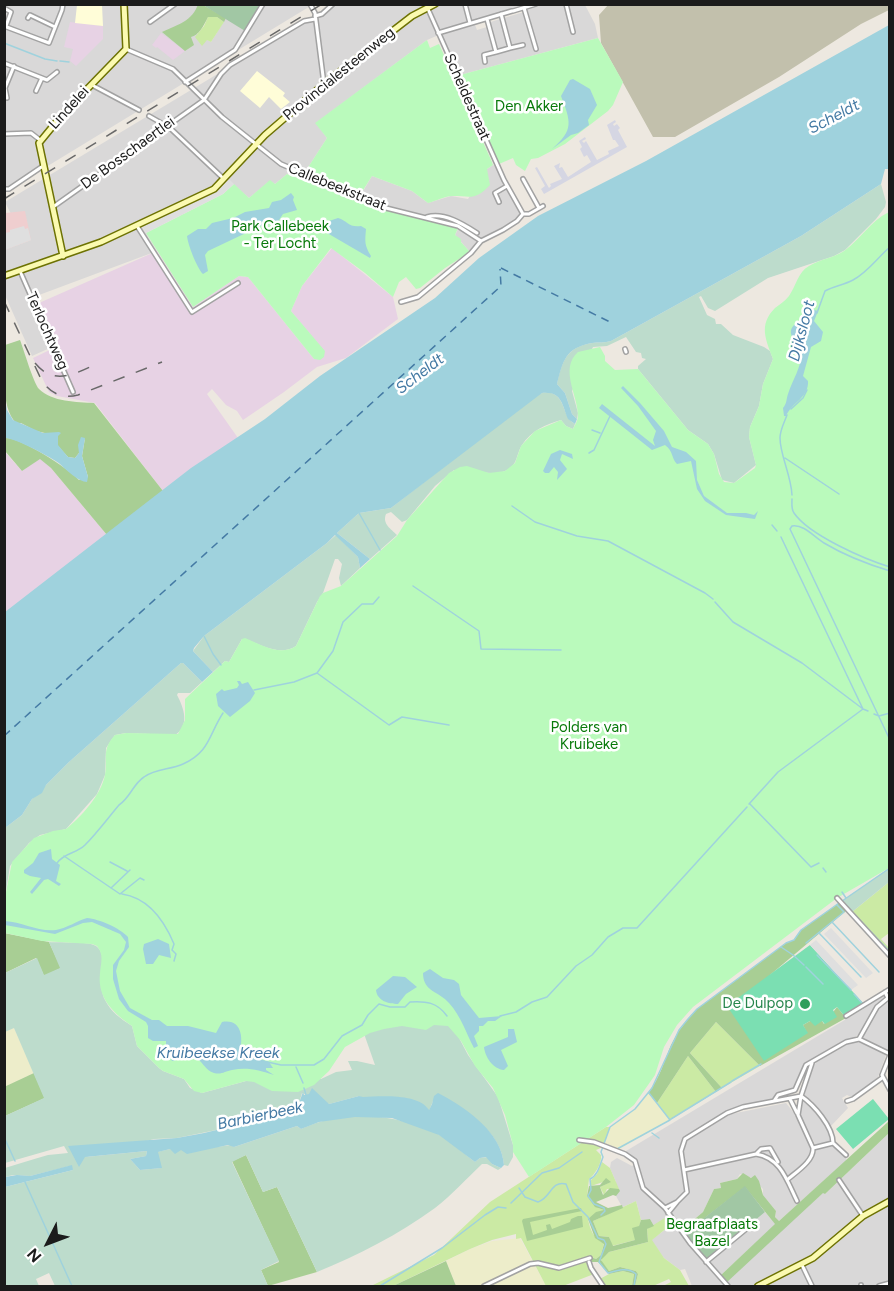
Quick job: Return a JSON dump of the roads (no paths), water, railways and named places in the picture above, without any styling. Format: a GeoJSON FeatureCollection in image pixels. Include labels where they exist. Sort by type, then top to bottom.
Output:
{"type":"FeatureCollection","features":[{"type":"Feature","properties":{"kind":"main road"},"geometry":{"type":"LineString","coordinates":[[124,4],[126,49]]}},
{"type":"Feature","properties":{"kind":"main road","name":"Provincialesteenweg"},"geometry":{"type":"LineString","coordinates":[[4,276],[63,256],[137,226],[214,189],[255,145],[324,84],[409,19],[432,6]]}},
{"type":"Feature","properties":{"kind":"main road","name":"Lindelei"},"geometry":{"type":"LineString","coordinates":[[63,256],[39,146],[40,140],[126,49]]}},
{"type":"Feature","properties":{"kind":"main road"},"geometry":{"type":"LineString","coordinates":[[758,1287],[802,1265],[863,1216],[889,1201]]}},
{"type":"Feature","properties":{"kind":"street"},"geometry":{"type":"LineString","coordinates":[[4,8],[11,12],[5,26],[49,43],[63,4]]}},
{"type":"Feature","properties":{"kind":"street"},"geometry":{"type":"LineString","coordinates":[[150,22],[175,4]]}},
{"type":"Feature","properties":{"kind":"street"},"geometry":{"type":"LineString","coordinates":[[185,82],[235,50],[262,4]]}},
{"type":"Feature","properties":{"kind":"street"},"geometry":{"type":"LineString","coordinates":[[310,4],[315,17],[324,84]]}},
{"type":"Feature","properties":{"kind":"street"},"geometry":{"type":"LineString","coordinates":[[204,100],[226,68],[304,21],[322,14],[333,4]]}},
{"type":"Feature","properties":{"kind":"street"},"geometry":{"type":"LineString","coordinates":[[465,4],[470,23]]}},
{"type":"Feature","properties":{"kind":"street"},"geometry":{"type":"LineString","coordinates":[[513,4],[513,11]]}},
{"type":"Feature","properties":{"kind":"street"},"geometry":{"type":"LineString","coordinates":[[438,33],[536,4]]}},
{"type":"Feature","properties":{"kind":"street"},"geometry":{"type":"LineString","coordinates":[[566,4],[573,32]]}},
{"type":"Feature","properties":{"kind":"street","name":"Scheldestraat"},"geometry":{"type":"LineString","coordinates":[[432,6],[438,33],[507,186],[523,214]]}},
{"type":"Feature","properties":{"kind":"street"},"geometry":{"type":"LineString","coordinates":[[524,8],[536,49]]}},
{"type":"Feature","properties":{"kind":"street"},"geometry":{"type":"LineString","coordinates":[[501,14],[510,48]]}},
{"type":"Feature","properties":{"kind":"street"},"geometry":{"type":"LineString","coordinates":[[28,18],[30,15],[55,27]]}},
{"type":"Feature","properties":{"kind":"street"},"geometry":{"type":"LineString","coordinates":[[487,19],[496,52]]}},
{"type":"Feature","properties":{"kind":"street"},"geometry":{"type":"LineString","coordinates":[[485,62],[484,56],[523,45]]}},
{"type":"Feature","properties":{"kind":"street","name":"Callebeekstraat"},"geometry":{"type":"LineString","coordinates":[[126,49],[172,69],[255,145],[281,164],[378,206],[458,226],[481,241]]}},
{"type":"Feature","properties":{"kind":"street"},"geometry":{"type":"LineString","coordinates":[[4,63],[47,80],[57,72]]}},
{"type":"Feature","properties":{"kind":"street"},"geometry":{"type":"LineString","coordinates":[[7,98],[5,88],[13,68]]}},
{"type":"Feature","properties":{"kind":"street"},"geometry":{"type":"LineString","coordinates":[[36,91],[42,78]]}},
{"type":"Feature","properties":{"kind":"street"},"geometry":{"type":"LineString","coordinates":[[91,84],[139,110]]}},
{"type":"Feature","properties":{"kind":"street","name":"De Bosschaertlei"},"geometry":{"type":"LineString","coordinates":[[52,207],[204,100]]}},
{"type":"Feature","properties":{"kind":"street"},"geometry":{"type":"LineString","coordinates":[[149,116],[167,126],[224,179]]}},
{"type":"Feature","properties":{"kind":"street"},"geometry":{"type":"LineString","coordinates":[[4,134],[31,133],[40,140]]}},
{"type":"Feature","properties":{"kind":"street"},"geometry":{"type":"LineString","coordinates":[[4,189],[9,189],[43,166]]}},
{"type":"Feature","properties":{"kind":"street"},"geometry":{"type":"LineString","coordinates":[[401,302],[418,297],[471,253],[481,241],[517,221],[523,214],[529,214],[541,207],[523,178]]}},
{"type":"Feature","properties":{"kind":"street"},"geometry":{"type":"LineString","coordinates":[[499,201],[495,193],[507,186]]}},
{"type":"Feature","properties":{"kind":"street","name":"Callebeekstraat"},"geometry":{"type":"LineString","coordinates":[[426,217],[432,215],[447,218],[477,233]]}},
{"type":"Feature","properties":{"kind":"street"},"geometry":{"type":"LineString","coordinates":[[137,226],[192,312],[238,283]]}},
{"type":"Feature","properties":{"kind":"street","name":"Terlochtweg"},"geometry":{"type":"LineString","coordinates":[[20,271],[73,392]]}},
{"type":"Feature","properties":{"kind":"street"},"geometry":{"type":"LineString","coordinates":[[837,898],[890,956]]}},
{"type":"Feature","properties":{"kind":"street"},"geometry":{"type":"LineString","coordinates":[[846,1016],[890,989]]}},
{"type":"Feature","properties":{"kind":"street"},"geometry":{"type":"LineString","coordinates":[[859,1039],[877,1007],[888,998],[885,992]]}},
{"type":"Feature","properties":{"kind":"street"},"geometry":{"type":"LineString","coordinates":[[774,1101],[778,1095],[795,1090],[806,1065],[846,1042],[859,1039],[890,1055],[882,1073],[882,1078],[890,1090]]}},
{"type":"Feature","properties":{"kind":"street"},"geometry":{"type":"LineString","coordinates":[[798,1115],[801,1096],[812,1063]]}},
{"type":"Feature","properties":{"kind":"street"},"geometry":{"type":"LineString","coordinates":[[847,1101],[882,1078]]}},
{"type":"Feature","properties":{"kind":"street"},"geometry":{"type":"LineString","coordinates":[[668,1213],[687,1192],[681,1148],[686,1139],[727,1113],[743,1107],[801,1096],[808,1101],[831,1132],[833,1143],[846,1155]]}},
{"type":"Feature","properties":{"kind":"street"},"geometry":{"type":"LineString","coordinates":[[787,1180],[814,1153],[790,1099]]}},
{"type":"Feature","properties":{"kind":"street"},"geometry":{"type":"LineString","coordinates":[[579,1140],[592,1141],[621,1152],[635,1161],[643,1188],[665,1208],[728,1287]]}},
{"type":"Feature","properties":{"kind":"street"},"geometry":{"type":"LineString","coordinates":[[813,1148],[833,1143]]}},
{"type":"Feature","properties":{"kind":"street"},"geometry":{"type":"LineString","coordinates":[[756,1154],[761,1149],[770,1148],[796,1201]]}},
{"type":"Feature","properties":{"kind":"street"},"geometry":{"type":"LineString","coordinates":[[684,1170],[756,1154],[771,1158],[778,1164]]}},
{"type":"Feature","properties":{"kind":"street"},"geometry":{"type":"LineString","coordinates":[[839,1180],[863,1216]]}},
{"type":"Feature","properties":{"kind":"street"},"geometry":{"type":"LineString","coordinates":[[665,1208],[677,1202]]}},
{"type":"Feature","properties":{"kind":"street"},"geometry":{"type":"LineString","coordinates":[[706,1262],[752,1225]]}},
{"type":"Feature","properties":{"kind":"street"},"geometry":{"type":"LineString","coordinates":[[483,1287],[530,1264],[538,1263],[559,1268],[590,1260],[591,1268],[603,1287]]}},
{"type":"Feature","properties":{"kind":"street"},"geometry":{"type":"LineString","coordinates":[[802,1265],[812,1287]]}},
{"type":"Feature","properties":{"kind":"street"},"geometry":{"type":"LineString","coordinates":[[879,1287],[890,1283]]}},
{"type":"Feature","properties":{"kind":"water","name":"Scheldt"},"geometry":{"type":"Polygon","coordinates":[[[889,25],[889,169],[885,169],[881,184],[801,236],[611,341],[576,348],[564,362],[557,384],[565,393],[572,414],[577,419],[575,424],[568,419],[560,400],[554,394],[542,393],[391,508],[359,513],[337,533],[370,559],[360,568],[358,557],[335,535],[204,636],[193,651],[213,672],[202,682],[181,663],[69,762],[46,785],[42,793],[32,799],[22,815],[5,828],[5,612],[191,468],[265,419],[320,376],[435,298],[479,258],[538,216],[646,161],[889,25]]]}},
{"type":"Feature","properties":{"kind":"water"},"geometry":{"type":"Polygon","coordinates":[[[573,79],[590,89],[597,105],[588,120],[589,125],[552,149],[567,131],[567,113],[561,96],[570,80],[573,79]]]}},
{"type":"Feature","properties":{"kind":"water"},"geometry":{"type":"Polygon","coordinates":[[[291,193],[297,210],[283,214],[277,223],[267,223],[208,251],[205,255],[208,271],[203,274],[193,256],[187,236],[198,229],[206,229],[212,223],[233,218],[245,212],[269,208],[272,202],[281,200],[291,193]]]}},
{"type":"Feature","properties":{"kind":"water"},"geometry":{"type":"Polygon","coordinates":[[[338,218],[366,229],[366,243],[370,258],[322,230],[323,223],[338,218]]]}},
{"type":"Feature","properties":{"kind":"water"},"geometry":{"type":"Polygon","coordinates":[[[811,309],[818,311],[814,321],[823,332],[821,341],[811,347],[803,376],[808,381],[806,392],[784,416],[783,408],[802,352],[791,330],[811,309]]]}},
{"type":"Feature","properties":{"kind":"water"},"geometry":{"type":"Polygon","coordinates":[[[623,386],[664,431],[672,447],[686,452],[696,461],[697,480],[704,496],[727,513],[754,515],[758,511],[755,519],[726,515],[705,501],[697,489],[691,461],[677,464],[665,445],[652,450],[599,408],[602,404],[655,446],[653,440],[656,431],[638,406],[621,388],[623,386]]]}},
{"type":"Feature","properties":{"kind":"water"},"geometry":{"type":"Polygon","coordinates":[[[4,393],[7,410],[13,420],[43,433],[61,433],[58,436],[58,445],[68,457],[75,458],[79,453],[78,445],[81,437],[85,438],[82,456],[88,477],[87,482],[77,478],[42,453],[5,438],[4,393]]]}},
{"type":"Feature","properties":{"kind":"water"},"geometry":{"type":"Polygon","coordinates":[[[560,450],[572,454],[573,459],[562,454],[560,460],[567,469],[557,480],[558,472],[554,467],[549,473],[543,471],[551,454],[560,450]]]}},
{"type":"Feature","properties":{"kind":"water"},"geometry":{"type":"Polygon","coordinates":[[[237,681],[242,684],[248,682],[255,693],[250,701],[230,717],[218,706],[216,694],[222,689],[224,691],[237,688],[239,685],[237,681]]]}},
{"type":"Feature","properties":{"kind":"water"},"geometry":{"type":"Polygon","coordinates":[[[51,849],[52,859],[60,865],[56,881],[61,884],[59,886],[48,879],[44,880],[32,894],[30,892],[41,878],[30,876],[24,873],[24,870],[33,863],[39,853],[51,849]]]}},
{"type":"Feature","properties":{"kind":"water","name":"Kruibeekse Kreek"},"geometry":{"type":"Polygon","coordinates":[[[87,918],[109,924],[128,937],[129,947],[119,961],[116,971],[120,991],[130,1008],[152,1020],[159,1020],[167,1026],[188,1026],[216,1033],[222,1022],[234,1023],[241,1036],[239,1053],[269,1062],[273,1068],[266,1068],[266,1070],[274,1075],[248,1069],[214,1073],[191,1056],[172,1061],[166,1051],[166,1041],[153,1041],[148,1038],[146,1022],[128,1011],[119,999],[113,979],[113,965],[124,950],[126,942],[120,934],[92,922],[83,923],[55,934],[5,925],[5,921],[43,930],[56,930],[87,918]]]}},
{"type":"Feature","properties":{"kind":"water"},"geometry":{"type":"Polygon","coordinates":[[[158,939],[169,944],[171,958],[159,955],[153,964],[146,964],[144,944],[158,939]]]}},
{"type":"Feature","properties":{"kind":"water"},"geometry":{"type":"Polygon","coordinates":[[[430,969],[443,978],[454,980],[459,984],[461,995],[479,1018],[502,1016],[479,1026],[479,1031],[474,1036],[478,1046],[474,1048],[460,1019],[449,1003],[426,984],[423,973],[430,969]]]}},
{"type":"Feature","properties":{"kind":"water"},"geometry":{"type":"Polygon","coordinates":[[[393,976],[405,977],[417,987],[406,994],[398,1004],[381,999],[376,990],[393,976]]]}},
{"type":"Feature","properties":{"kind":"water"},"geometry":{"type":"Polygon","coordinates":[[[508,1029],[514,1029],[517,1042],[501,1050],[508,1066],[504,1070],[490,1062],[484,1047],[508,1037],[508,1029]]]}},
{"type":"Feature","properties":{"kind":"water"},"geometry":{"type":"Polygon","coordinates":[[[312,1088],[329,1104],[359,1096],[399,1097],[417,1101],[429,1110],[434,1096],[438,1093],[470,1113],[489,1131],[502,1153],[504,1165],[501,1168],[492,1164],[486,1157],[475,1162],[439,1135],[392,1118],[355,1117],[319,1122],[301,1129],[297,1126],[234,1147],[228,1145],[187,1154],[181,1150],[175,1154],[170,1149],[158,1152],[162,1168],[140,1170],[130,1159],[146,1156],[147,1151],[85,1157],[79,1167],[68,1146],[177,1138],[204,1133],[254,1121],[299,1103],[303,1092],[304,1095],[309,1094],[312,1088]]]}},
{"type":"Feature","properties":{"kind":"water"},"geometry":{"type":"Polygon","coordinates":[[[72,1165],[73,1170],[5,1187],[5,1177],[30,1176],[72,1165]]]}},
{"type":"Feature","properties":{"kind":"waterway"},"geometry":{"type":"LineString","coordinates":[[4,43],[45,59],[57,61]]}},
{"type":"Feature","properties":{"kind":"waterway"},"geometry":{"type":"LineString","coordinates":[[60,61],[69,62]]}},
{"type":"Feature","properties":{"kind":"waterway","name":"Dijksloot"},"geometry":{"type":"LineString","coordinates":[[817,313],[825,291],[858,277],[890,247]]}},
{"type":"Feature","properties":{"kind":"waterway","name":"Dijksloot"},"geometry":{"type":"LineString","coordinates":[[791,409],[803,398],[807,390]]}},
{"type":"Feature","properties":{"kind":"waterway","name":"Dijksloot"},"geometry":{"type":"LineString","coordinates":[[787,415],[780,438],[792,495]]}},
{"type":"Feature","properties":{"kind":"waterway"},"geometry":{"type":"LineString","coordinates":[[589,453],[594,450],[610,416]]}},
{"type":"Feature","properties":{"kind":"waterway"},"geometry":{"type":"LineString","coordinates":[[592,430],[600,433]]}},
{"type":"Feature","properties":{"kind":"waterway"},"geometry":{"type":"LineString","coordinates":[[785,458],[839,494]]}},
{"type":"Feature","properties":{"kind":"waterway","name":"Dijksloot"},"geometry":{"type":"LineString","coordinates":[[792,499],[794,513],[812,530],[852,552],[890,567]]}},
{"type":"Feature","properties":{"kind":"waterway"},"geometry":{"type":"LineString","coordinates":[[512,506],[535,522],[577,536],[608,541],[713,599]]}},
{"type":"Feature","properties":{"kind":"waterway"},"geometry":{"type":"LineString","coordinates":[[359,513],[380,550]]}},
{"type":"Feature","properties":{"kind":"waterway"},"geometry":{"type":"LineString","coordinates":[[772,525],[777,531]]}},
{"type":"Feature","properties":{"kind":"waterway"},"geometry":{"type":"LineString","coordinates":[[890,571],[840,551],[801,527],[792,526],[790,529],[890,740]]}},
{"type":"Feature","properties":{"kind":"waterway"},"geometry":{"type":"LineString","coordinates":[[781,537],[863,709]]}},
{"type":"Feature","properties":{"kind":"waterway"},"geometry":{"type":"LineString","coordinates":[[413,586],[479,631],[481,649],[561,650]]}},
{"type":"Feature","properties":{"kind":"waterway"},"geometry":{"type":"LineString","coordinates":[[254,690],[294,682],[317,673],[333,651],[343,622],[362,604],[373,604],[379,597]]}},
{"type":"Feature","properties":{"kind":"waterway"},"geometry":{"type":"LineString","coordinates":[[715,602],[733,622],[802,663],[863,709]]}},
{"type":"Feature","properties":{"kind":"waterway"},"geometry":{"type":"LineString","coordinates":[[204,636],[221,665]]}},
{"type":"Feature","properties":{"kind":"waterway"},"geometry":{"type":"LineString","coordinates":[[317,673],[389,725],[402,717],[449,725]]}},
{"type":"Feature","properties":{"kind":"waterway"},"geometry":{"type":"LineString","coordinates":[[749,804],[778,772],[863,709],[868,711]]}},
{"type":"Feature","properties":{"kind":"waterway"},"geometry":{"type":"LineString","coordinates":[[57,863],[63,857],[85,845],[144,777],[153,772],[183,764],[199,754],[223,713]]}},
{"type":"Feature","properties":{"kind":"waterway"},"geometry":{"type":"LineString","coordinates":[[874,714],[879,716],[890,713]]}},
{"type":"Feature","properties":{"kind":"waterway"},"geometry":{"type":"LineString","coordinates":[[750,804],[811,867],[819,863]]}},
{"type":"Feature","properties":{"kind":"waterway"},"geometry":{"type":"LineString","coordinates":[[500,1016],[516,1012],[532,1002],[547,997],[608,937],[623,928],[637,928],[747,807]]}},
{"type":"Feature","properties":{"kind":"waterway"},"geometry":{"type":"LineString","coordinates":[[64,856],[120,894],[140,878],[144,880]]}},
{"type":"Feature","properties":{"kind":"waterway"},"geometry":{"type":"LineString","coordinates":[[110,862],[127,871]]}},
{"type":"Feature","properties":{"kind":"waterway"},"geometry":{"type":"LineString","coordinates":[[823,868],[826,872]]}},
{"type":"Feature","properties":{"kind":"waterway"},"geometry":{"type":"LineString","coordinates":[[842,901],[890,868]]}},
{"type":"Feature","properties":{"kind":"waterway"},"geometry":{"type":"LineString","coordinates":[[111,888],[130,870]]}},
{"type":"Feature","properties":{"kind":"waterway"},"geometry":{"type":"LineString","coordinates":[[842,892],[846,898]]}},
{"type":"Feature","properties":{"kind":"waterway"},"geometry":{"type":"LineString","coordinates":[[122,894],[132,896],[148,905],[160,919],[174,944],[172,950],[176,954],[174,961]]}},
{"type":"Feature","properties":{"kind":"waterway"},"geometry":{"type":"LineString","coordinates":[[842,901],[890,952]]}},
{"type":"Feature","properties":{"kind":"waterway"},"geometry":{"type":"LineString","coordinates":[[601,1215],[605,1211],[604,1208],[594,1204],[588,1196],[591,1190],[590,1179],[600,1166],[603,1157],[601,1152],[610,1127],[635,1109],[652,1088],[679,1030],[697,1009],[786,943],[794,940],[801,930],[839,903]]}},
{"type":"Feature","properties":{"kind":"waterway"},"geometry":{"type":"LineString","coordinates":[[806,943],[844,912],[837,905]]}},
{"type":"Feature","properties":{"kind":"waterway"},"geometry":{"type":"LineString","coordinates":[[832,922],[879,972]]}},
{"type":"Feature","properties":{"kind":"waterway"},"geometry":{"type":"LineString","coordinates":[[819,933],[861,977]]}},
{"type":"Feature","properties":{"kind":"waterway"},"geometry":{"type":"LineString","coordinates":[[781,947],[804,965]]}},
{"type":"Feature","properties":{"kind":"waterway"},"geometry":{"type":"LineString","coordinates":[[817,955],[851,990]]}},
{"type":"Feature","properties":{"kind":"waterway"},"geometry":{"type":"LineString","coordinates":[[806,967],[823,984]]}},
{"type":"Feature","properties":{"kind":"waterway"},"geometry":{"type":"LineString","coordinates":[[854,994],[862,1003]]}},
{"type":"Feature","properties":{"kind":"waterway","name":"Barbierbeek"},"geometry":{"type":"LineString","coordinates":[[254,1059],[281,1065],[314,1065],[324,1059],[342,1036],[362,1025],[379,1004],[405,1007],[410,1002],[426,1002],[435,1005],[447,1016]]}},
{"type":"Feature","properties":{"kind":"waterway"},"geometry":{"type":"LineString","coordinates":[[732,1081],[761,1064]]}},
{"type":"Feature","properties":{"kind":"waterway"},"geometry":{"type":"LineString","coordinates":[[296,1067],[303,1083]]}},
{"type":"Feature","properties":{"kind":"waterway"},"geometry":{"type":"LineString","coordinates":[[671,1119],[731,1082]]}},
{"type":"Feature","properties":{"kind":"waterway"},"geometry":{"type":"LineString","coordinates":[[304,1088],[306,1095]]}},
{"type":"Feature","properties":{"kind":"waterway"},"geometry":{"type":"LineString","coordinates":[[617,1149],[670,1120],[649,1093]]}},
{"type":"Feature","properties":{"kind":"waterway"},"geometry":{"type":"LineString","coordinates":[[652,1133],[659,1138]]}},
{"type":"Feature","properties":{"kind":"waterway"},"geometry":{"type":"LineString","coordinates":[[4,1137],[15,1161]]}},
{"type":"Feature","properties":{"kind":"waterway"},"geometry":{"type":"LineString","coordinates":[[511,1203],[542,1173],[559,1168],[582,1152]]}},
{"type":"Feature","properties":{"kind":"waterway"},"geometry":{"type":"LineString","coordinates":[[25,1182],[72,1286]]}},
{"type":"Feature","properties":{"kind":"waterway","name":"Barbierbeek"},"geometry":{"type":"LineString","coordinates":[[519,1188],[525,1197],[538,1202],[557,1185],[566,1184],[573,1202],[588,1217],[598,1238],[604,1240],[606,1244],[599,1262],[608,1273],[630,1270],[636,1274],[634,1286]]}},
{"type":"Feature","properties":{"kind":"waterway"},"geometry":{"type":"LineString","coordinates":[[380,1286],[442,1248],[485,1215],[498,1207],[506,1208]]}},
{"type":"Feature","properties":{"kind":"railway"},"geometry":{"type":"LineString","coordinates":[[4,199],[322,4]]}},
{"type":"Feature","properties":{"kind":"railway"},"geometry":{"type":"LineString","coordinates":[[4,301],[41,379],[56,394],[78,395],[162,362]]}},
{"type":"Feature","properties":{"kind":"railway"},"geometry":{"type":"LineString","coordinates":[[35,363],[41,370],[55,376],[77,373],[92,366]]}},
{"type":"Feature","properties":{"kind":"place","name":"De Dulpop"},"geometry":{"type":"Point","coordinates":[805,1004]}},
{"type":"Feature","properties":{"kind":"park label","name":"Den Akker"},"geometry":{"type":"Point","coordinates":[529,107]}},
{"type":"Feature","properties":{"kind":"park label","name":"Park Callebeek - Ter Locht"},"geometry":{"type":"Point","coordinates":[280,236]}},
{"type":"Feature","properties":{"kind":"park label","name":"Polders van Kruibeke"},"geometry":{"type":"Point","coordinates":[589,736]}},
{"type":"Feature","properties":{"kind":"park label","name":"Begraafplaats Bazel"},"geometry":{"type":"Point","coordinates":[712,1234]}}]}
